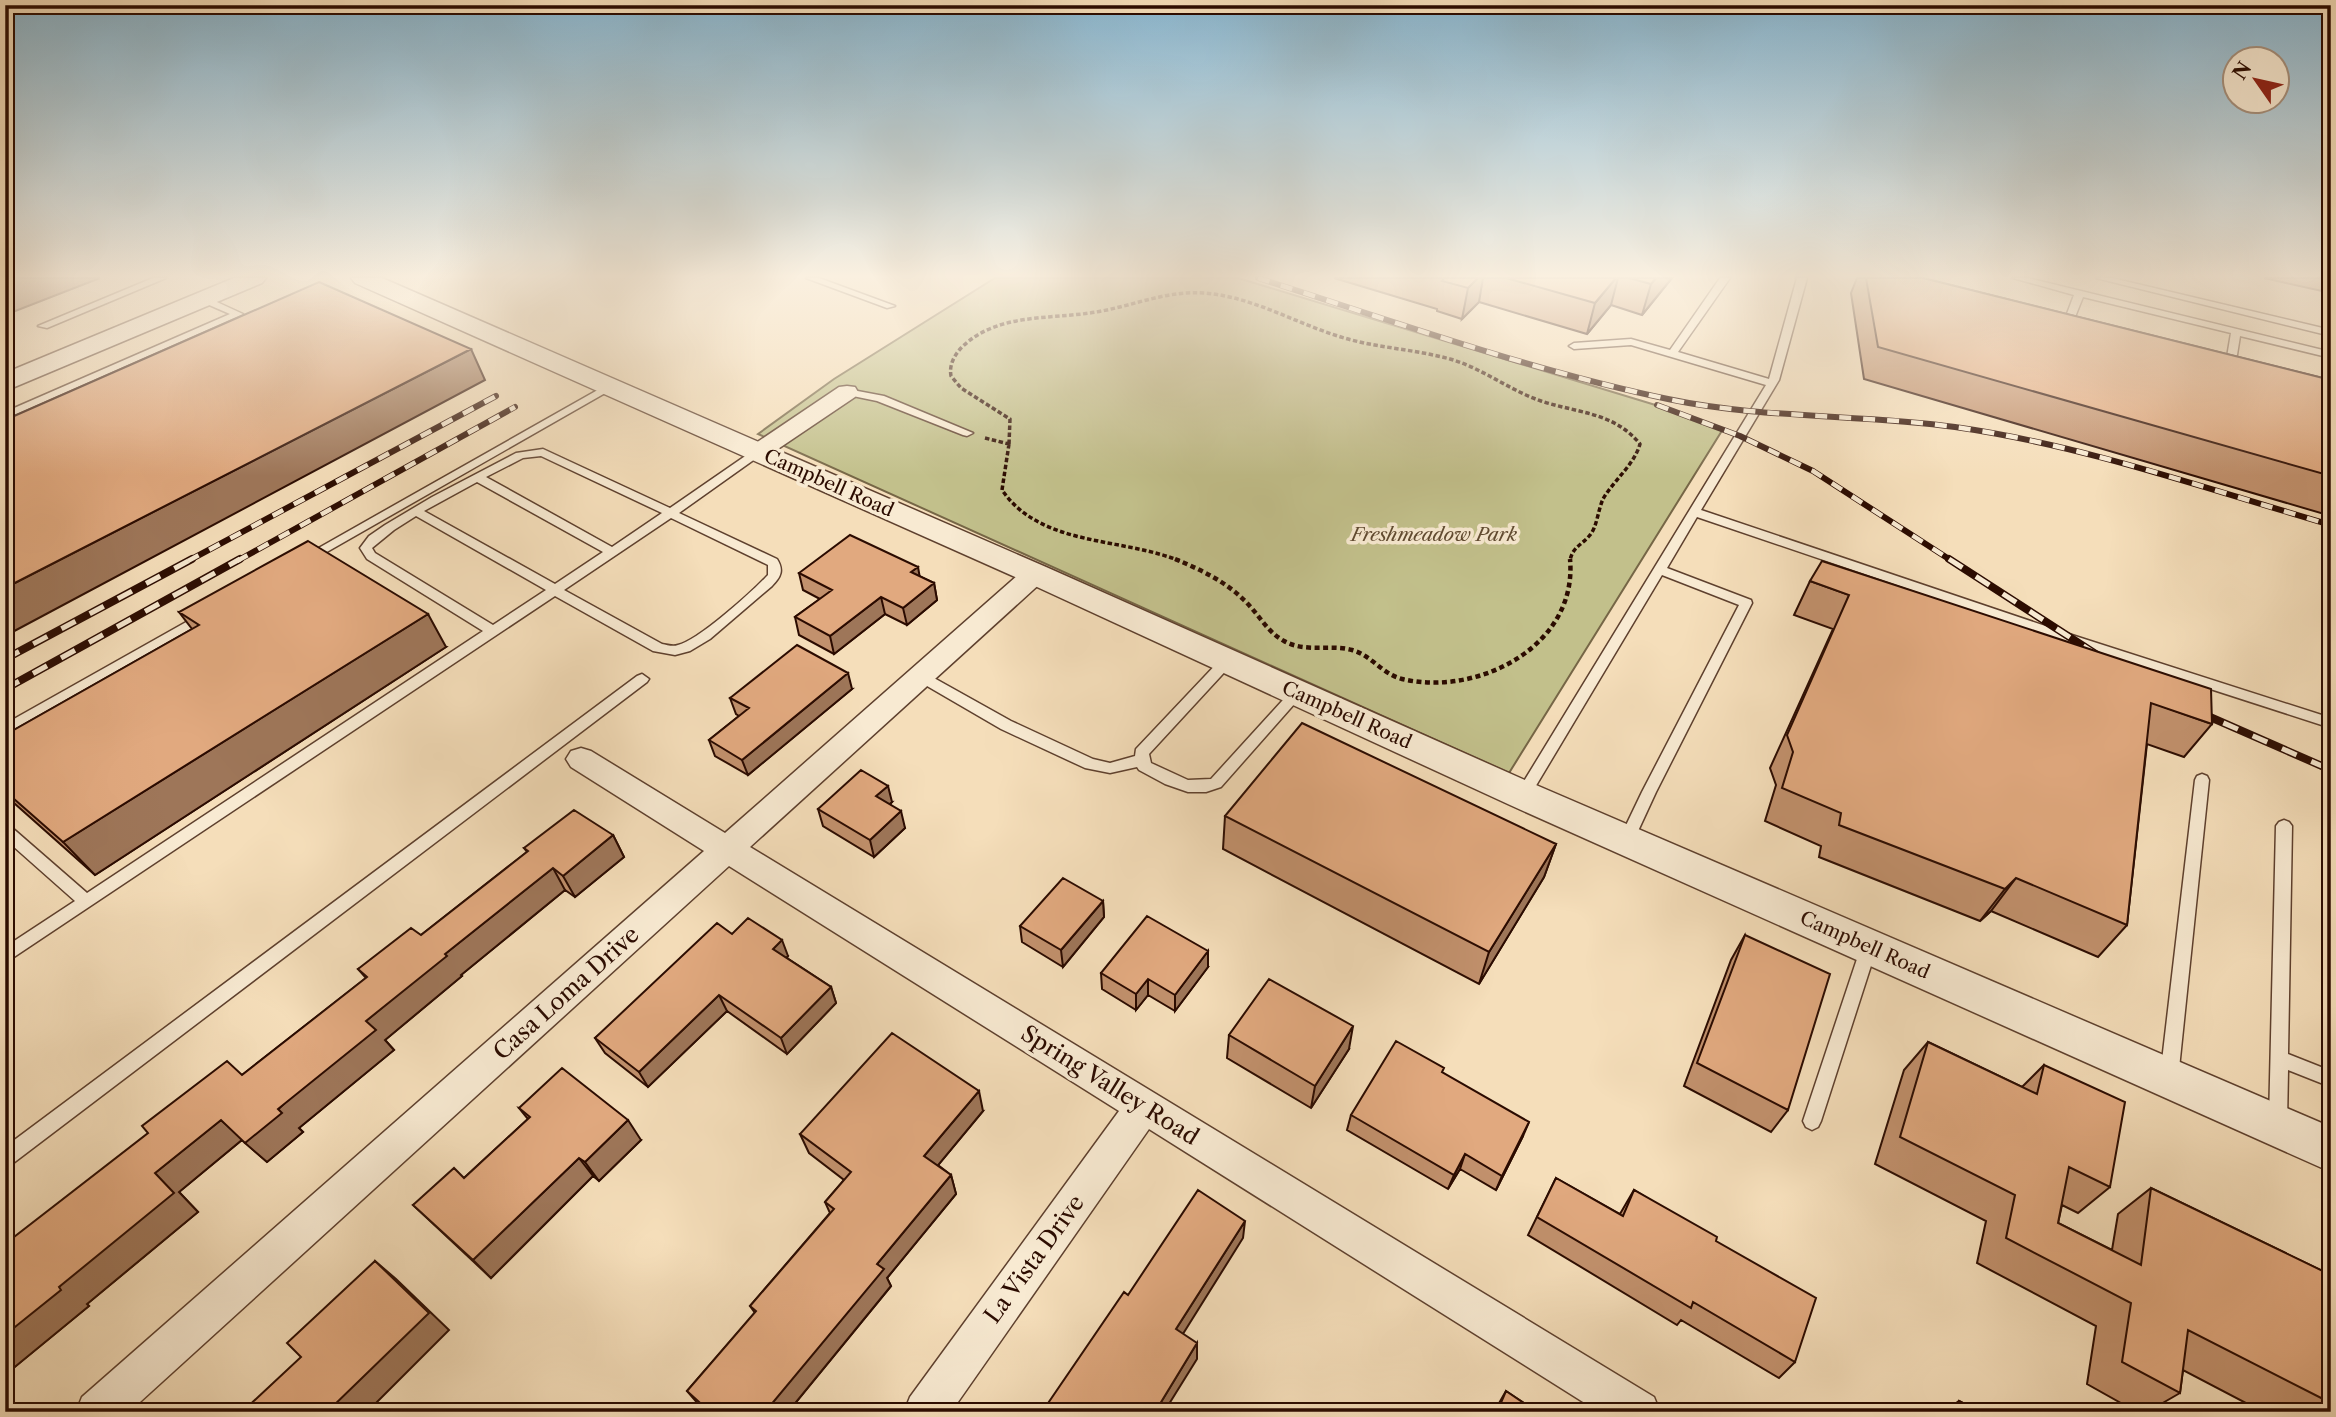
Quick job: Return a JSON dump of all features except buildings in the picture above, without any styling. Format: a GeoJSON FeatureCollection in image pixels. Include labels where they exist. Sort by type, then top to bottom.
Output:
{"type":"FeatureCollection","features":[{"type":"Feature","properties":{"kind":"street"},"geometry":{"type":"LineString","coordinates":[[5,383],[97,344]]}},
{"type":"Feature","properties":{"kind":"street","name":"Campbell Road"},"geometry":{"type":"LineString","coordinates":[[514,344],[1035,574],[1523,795],[2331,1150]]}},
{"type":"Feature","properties":{"kind":"street"},"geometry":{"type":"LineString","coordinates":[[758,452],[848,392]]}},
{"type":"Feature","properties":{"kind":"street","name":"Casa Loma Drive"},"geometry":{"type":"LineString","coordinates":[[97,1412],[1035,574]]}},
{"type":"Feature","properties":{"kind":"street","name":"Spring Valley Road"},"geometry":{"type":"LineString","coordinates":[[581,759],[1639,1412]]}},
{"type":"Feature","properties":{"kind":"street","name":"La Vista Drive"},"geometry":{"type":"LineString","coordinates":[[925,1412],[1144,1106]]}},
{"type":"Feature","properties":{"kind":"lane"},"geometry":{"type":"LineString","coordinates":[[5,416],[169,344]]}},
{"type":"Feature","properties":{"kind":"lane"},"geometry":{"type":"LineString","coordinates":[[1573,346],[1600,344]]}},
{"type":"Feature","properties":{"kind":"lane"},"geometry":{"type":"LineString","coordinates":[[1638,344],[1772,383]]}},
{"type":"Feature","properties":{"kind":"lane"},"geometry":{"type":"LineString","coordinates":[[1672,354],[1679,344]]}},
{"type":"Feature","properties":{"kind":"lane"},"geometry":{"type":"LineString","coordinates":[[1523,795],[1772,383],[1783,344]]}},
{"type":"Feature","properties":{"kind":"lane"},"geometry":{"type":"LineString","coordinates":[[2206,354],[2231,360],[2234,344]]}},
{"type":"Feature","properties":{"kind":"lane"},"geometry":{"type":"LineString","coordinates":[[2288,344],[2331,355]]}},
{"type":"Feature","properties":{"kind":"lane"},"geometry":{"type":"LineString","coordinates":[[295,564],[610,386]]}},
{"type":"Feature","properties":{"kind":"lane"},"geometry":{"type":"LineString","coordinates":[[848,392],[880,398],[967,433]]}},
{"type":"Feature","properties":{"kind":"lane"},"geometry":{"type":"LineString","coordinates":[[417,512],[658,648],[671,651],[684,648],[701,638],[773,579],[777,572],[773,562],[543,452],[520,455],[417,512],[369,541],[366,548],[371,556],[493,631]]}},
{"type":"Feature","properties":{"kind":"lane"},"geometry":{"type":"LineString","coordinates":[[5,956],[758,452]]}},
{"type":"Feature","properties":{"kind":"lane"},"geometry":{"type":"LineString","coordinates":[[478,478],[612,552]]}},
{"type":"Feature","properties":{"kind":"lane"},"geometry":{"type":"LineString","coordinates":[[1696,512],[2070,639],[2331,723]]}},
{"type":"Feature","properties":{"kind":"lane"},"geometry":{"type":"LineString","coordinates":[[1627,840],[1746,603],[1660,570]]}},
{"type":"Feature","properties":{"kind":"lane"},"geometry":{"type":"LineString","coordinates":[[5,732],[210,612]]}},
{"type":"Feature","properties":{"kind":"lane"},"geometry":{"type":"LineString","coordinates":[[1227,661],[1141,753],[1144,766],[1181,785],[1206,788],[1216,783],[1297,693]]}},
{"type":"Feature","properties":{"kind":"lane"},"geometry":{"type":"LineString","coordinates":[[920,676],[1006,725],[1090,764],[1110,768],[1142,760]]}},
{"type":"Feature","properties":{"kind":"lane"},"geometry":{"type":"LineString","coordinates":[[5,1158],[642,679]]}},
{"type":"Feature","properties":{"kind":"lane"},"geometry":{"type":"LineString","coordinates":[[2169,1079],[2202,780]]}},
{"type":"Feature","properties":{"kind":"lane"},"geometry":{"type":"LineString","coordinates":[[2277,1126],[2284,826]]}},
{"type":"Feature","properties":{"kind":"lane"},"geometry":{"type":"LineString","coordinates":[[5,830],[87,902]]}},
{"type":"Feature","properties":{"kind":"lane"},"geometry":{"type":"LineString","coordinates":[[1812,1121],[1869,947]]}},
{"type":"Feature","properties":{"kind":"lane"},"geometry":{"type":"LineString","coordinates":[[2279,1058],[2331,1079]]}},
{"type":"Feature","properties":{"kind":"path"},"geometry":{"type":"LineString","coordinates":[[964,344],[954,358],[950,369],[952,378],[957,385],[1004,412],[1012,425],[1002,490],[1013,508],[1025,516],[1062,531],[1169,556],[1221,583],[1242,599],[1287,643],[1352,650],[1363,654],[1392,676],[1422,681],[1452,680],[1494,672],[1524,657],[1535,648],[1559,618],[1573,574],[1570,558],[1573,550],[1592,533],[1594,518],[1616,481],[1634,459],[1640,444],[1636,437],[1615,422],[1533,398],[1471,366],[1438,356],[1373,344]]}},
{"type":"Feature","properties":{"kind":"path"},"geometry":{"type":"LineString","coordinates":[[967,433],[1009,444]]}},
{"type":"Feature","properties":{"kind":"green space","name":"Freshmeadow Park"},"geometry":{"type":"Polygon","coordinates":[[[890,344],[1455,344],[1662,407],[1723,429],[1509,773],[758,434],[834,379],[890,344]]]}},
{"type":"Feature","properties":{"kind":"railway"},"geometry":{"type":"LineString","coordinates":[[1462,344],[1564,374],[1668,399],[1740,410],[1919,423],[2003,435],[2098,456],[2331,525]]}},
{"type":"Feature","properties":{"kind":"railway"},"geometry":{"type":"LineString","coordinates":[[188,561],[496,396]]}},
{"type":"Feature","properties":{"kind":"railway"},"geometry":{"type":"LineString","coordinates":[[1657,405],[1740,436],[1813,471],[1952,561]]}},
{"type":"Feature","properties":{"kind":"railway"},"geometry":{"type":"LineString","coordinates":[[237,561],[515,407]]}},
{"type":"Feature","properties":{"kind":"railway"},"geometry":{"type":"LineString","coordinates":[[5,659],[192,559]]}},
{"type":"Feature","properties":{"kind":"railway"},"geometry":{"type":"LineString","coordinates":[[5,689],[240,559]]}},
{"type":"Feature","properties":{"kind":"railway"},"geometry":{"type":"LineString","coordinates":[[1949,559],[2102,658]]}},
{"type":"Feature","properties":{"kind":"railway"},"geometry":{"type":"LineString","coordinates":[[2194,710],[2331,770]]}}]}
